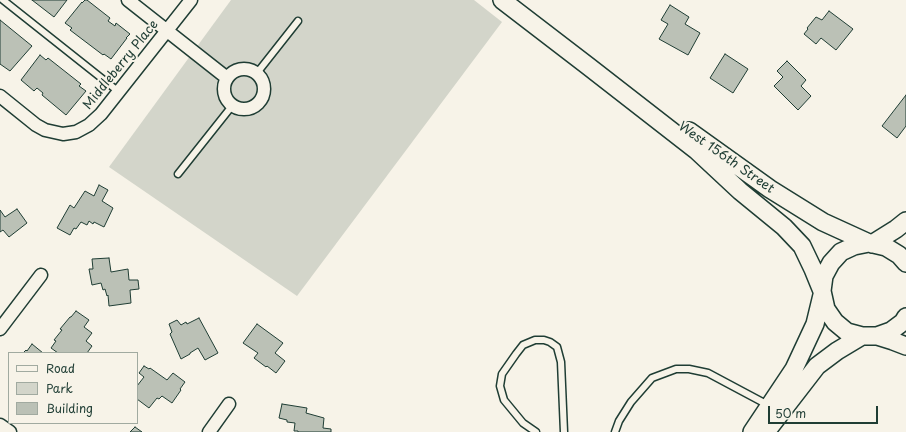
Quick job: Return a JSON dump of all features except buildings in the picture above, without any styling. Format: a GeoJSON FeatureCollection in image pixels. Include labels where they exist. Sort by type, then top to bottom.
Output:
{"type":"FeatureCollection","features":[{"type":"Feature","properties":{"kind":"street"},"geometry":{"type":"LineString","coordinates":[[128,0],[227,78]]}},
{"type":"Feature","properties":{"kind":"street","name":"Middleberry Place"},"geometry":{"type":"LineString","coordinates":[[0,96],[40,127],[54,132],[63,134],[76,132],[89,126],[119,92],[191,0]]}},
{"type":"Feature","properties":{"kind":"street","name":"West 156th Street"},"geometry":{"type":"LineString","coordinates":[[502,0],[696,150],[740,191],[784,227],[802,246],[822,292],[826,309],[835,322],[847,332],[870,336]]}},
{"type":"Feature","properties":{"kind":"street","name":"West 156th Street"},"geometry":{"type":"LineString","coordinates":[[588,66],[682,127],[770,189],[824,222],[870,244],[886,247],[899,255],[906,263]]}},
{"type":"Feature","properties":{"kind":"street"},"geometry":{"type":"LineString","coordinates":[[244,68],[257,73],[262,78],[265,85],[263,98],[253,108],[246,110],[232,106],[225,96],[224,84],[227,78],[231,73],[244,68]]}},
{"type":"Feature","properties":{"kind":"street"},"geometry":{"type":"LineString","coordinates":[[752,432],[794,369],[800,357],[815,324],[824,276],[831,263],[841,252],[854,246],[870,244],[906,221]]}},
{"type":"Feature","properties":{"kind":"street"},"geometry":{"type":"LineString","coordinates":[[0,329],[41,275]]}},
{"type":"Feature","properties":{"kind":"street"},"geometry":{"type":"LineString","coordinates":[[766,432],[817,366],[837,351],[870,336],[891,331],[906,318]]}},
{"type":"Feature","properties":{"kind":"street"},"geometry":{"type":"LineString","coordinates":[[870,336],[893,341],[906,346]]}},
{"type":"Feature","properties":{"kind":"street"},"geometry":{"type":"LineString","coordinates":[[209,432],[229,404]]}},
{"type":"Feature","properties":{"kind":"street"},"geometry":{"type":"LineString","coordinates":[[0,425],[10,432]]}},
{"type":"Feature","properties":{"kind":"lane"},"geometry":{"type":"LineString","coordinates":[[3,0],[119,92]]}},
{"type":"Feature","properties":{"kind":"lane"},"geometry":{"type":"LineString","coordinates":[[257,73],[298,21]]}},
{"type":"Feature","properties":{"kind":"lane"},"geometry":{"type":"LineString","coordinates":[[178,174],[232,106]]}},
{"type":"Feature","properties":{"kind":"lane"},"geometry":{"type":"LineString","coordinates":[[536,432],[523,423],[504,400],[500,386],[502,374],[516,354],[523,345],[535,340],[544,340],[557,347],[561,362],[564,432]]}},
{"type":"Feature","properties":{"kind":"lane"},"geometry":{"type":"LineString","coordinates":[[615,432],[619,421],[631,402],[652,378],[676,369],[689,369],[708,374],[769,406]]}},
{"type":"Feature","properties":{"kind":"green space"},"geometry":{"type":"Polygon","coordinates":[[[231,0],[474,0],[502,22],[297,296],[109,167],[231,0]]]}}]}
